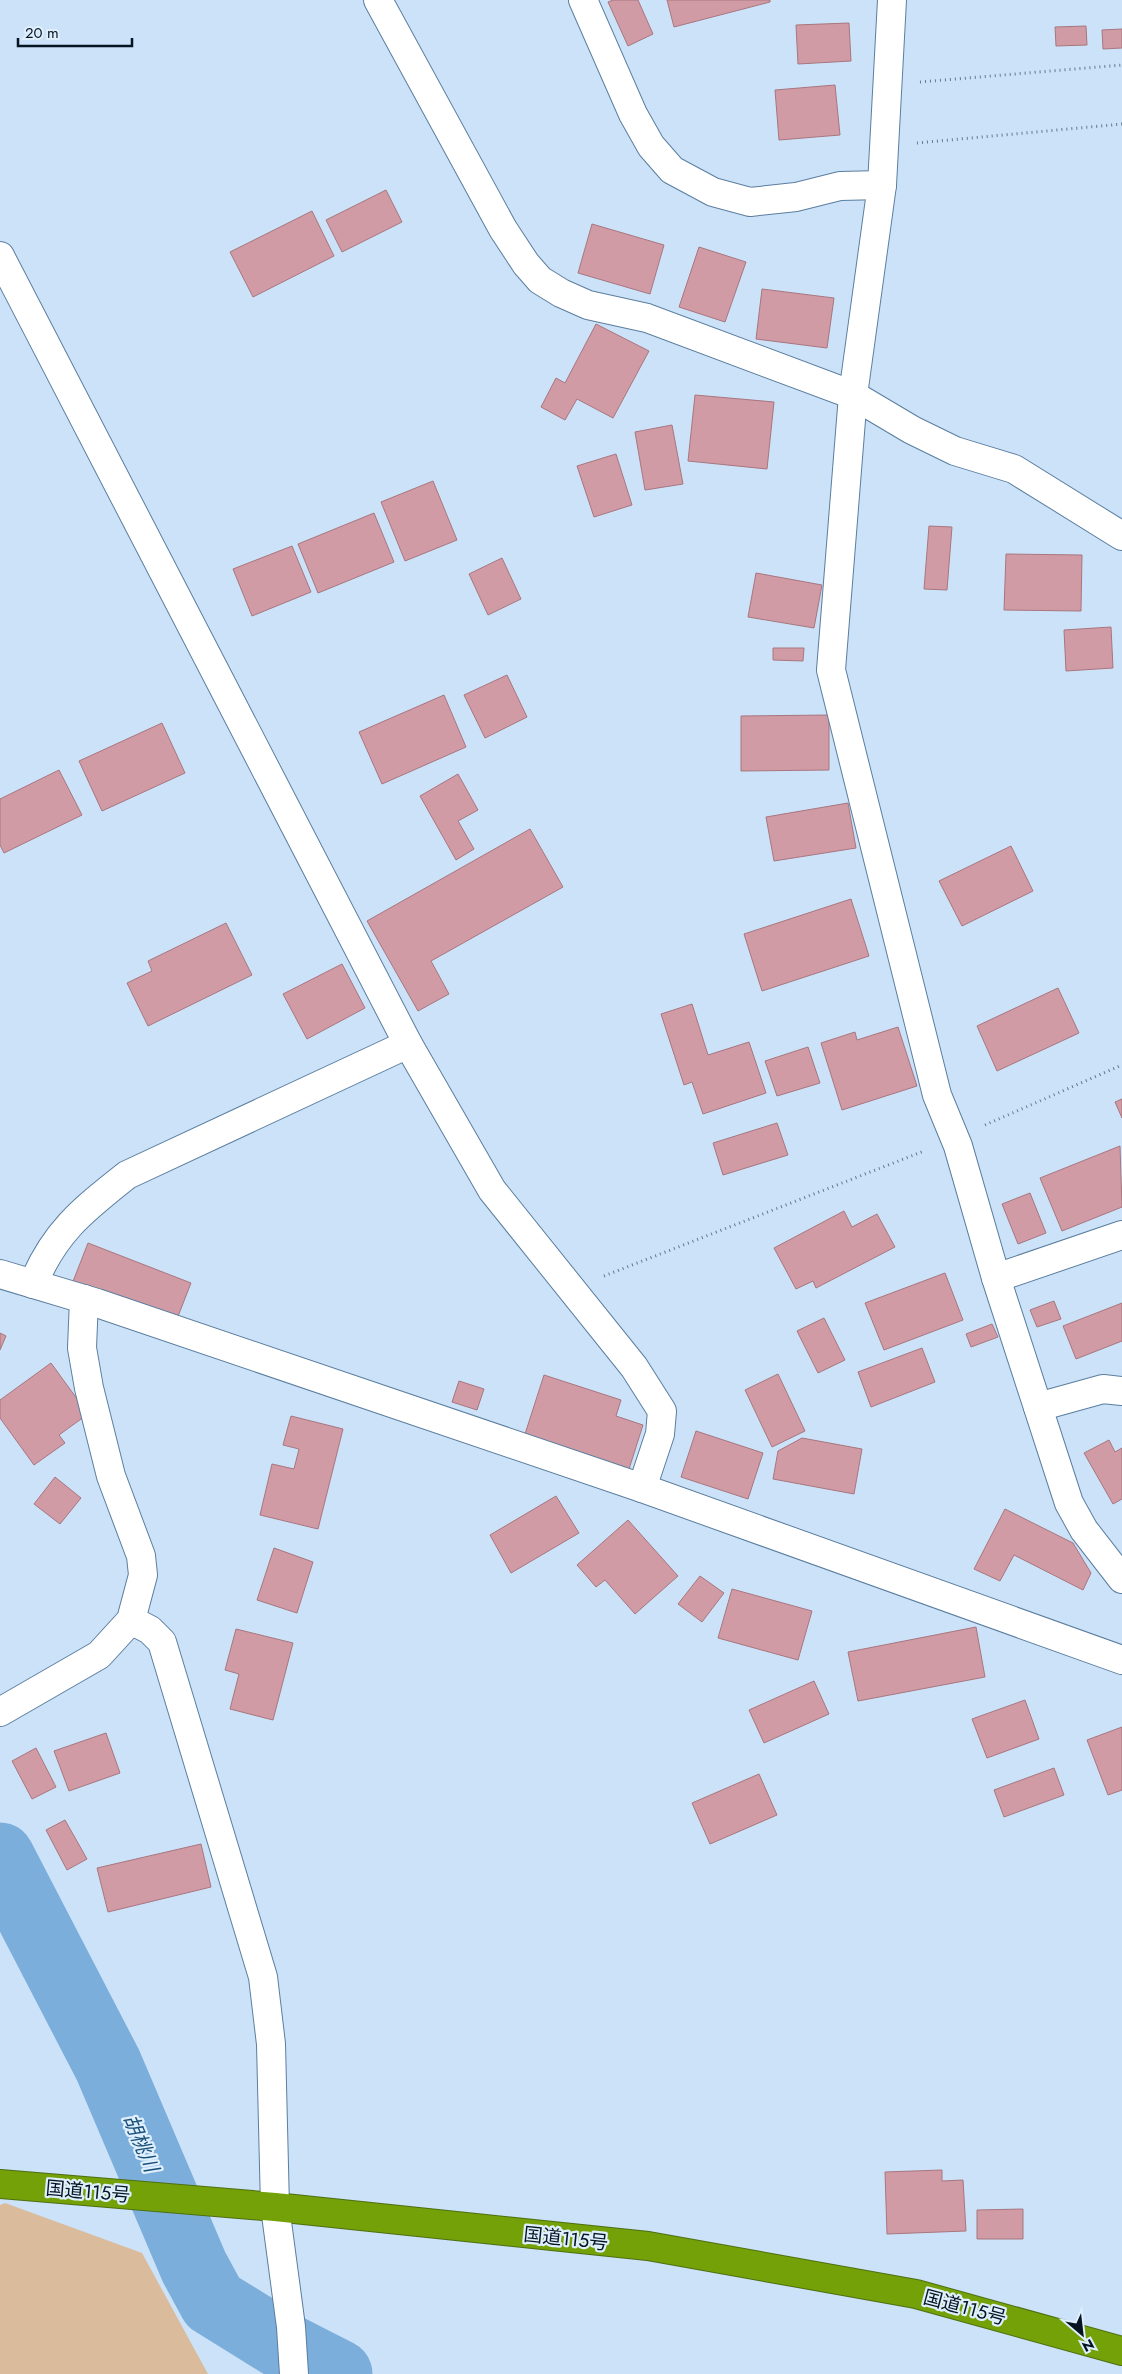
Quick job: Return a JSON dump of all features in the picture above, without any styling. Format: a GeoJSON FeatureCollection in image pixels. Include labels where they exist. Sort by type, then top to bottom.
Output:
{"type":"FeatureCollection","features":[{"type":"Feature","properties":{"kind":"highway","name":"国道115号"},"geometry":{"type":"LineString","coordinates":[[0,2184],[275,2207],[648,2246],[916,2294],[1122,2351]]}},
{"type":"Feature","properties":{"kind":"street"},"geometry":{"type":"LineString","coordinates":[[378,0],[503,229],[526,264],[540,280],[560,293],[588,304],[647,318],[853,395],[912,430],[955,451],[1014,469],[1122,536]]}},
{"type":"Feature","properties":{"kind":"street"},"geometry":{"type":"LineString","coordinates":[[584,0],[633,114],[651,146],[672,170],[713,192],[750,202],[796,197],[840,186],[882,185]]}},
{"type":"Feature","properties":{"kind":"street"},"geometry":{"type":"LineString","coordinates":[[892,0],[882,185],[853,395],[830,670],[935,1086],[955,1139],[996,1278],[1072,1509],[1084,1530],[1122,1579]]}},
{"type":"Feature","properties":{"kind":"street"},"geometry":{"type":"LineString","coordinates":[[0,256],[408,1044],[492,1190],[634,1367],[662,1411],[660,1434],[642,1488]]}},
{"type":"Feature","properties":{"kind":"street"},"geometry":{"type":"LineString","coordinates":[[33,1284],[44,1258],[61,1233],[90,1205],[127,1175],[408,1044]]}},
{"type":"Feature","properties":{"kind":"street"},"geometry":{"type":"LineString","coordinates":[[996,1278],[1122,1235]]}},
{"type":"Feature","properties":{"kind":"street"},"geometry":{"type":"LineString","coordinates":[[0,1274],[84,1299],[642,1488],[1122,1660]]}},
{"type":"Feature","properties":{"kind":"street"},"geometry":{"type":"LineString","coordinates":[[0,1712],[99,1654],[132,1620],[143,1575],[141,1556],[111,1476],[89,1388],[82,1348],[84,1299]]}},
{"type":"Feature","properties":{"kind":"street"},"geometry":{"type":"LineString","coordinates":[[1038,1407],[1103,1388],[1122,1391]]}},
{"type":"Feature","properties":{"kind":"street"},"geometry":{"type":"LineString","coordinates":[[132,1620],[150,1630],[162,1642],[263,1977],[271,2044],[275,2207],[292,2327],[294,2374]]}},
{"type":"Feature","properties":{"kind":"path"},"geometry":{"type":"LineString","coordinates":[[887,85],[1122,65]]}},
{"type":"Feature","properties":{"kind":"path"},"geometry":{"type":"LineString","coordinates":[[884,143],[922,144],[1122,124]]}},
{"type":"Feature","properties":{"kind":"path"},"geometry":{"type":"LineString","coordinates":[[571,1289],[955,1139],[1122,1065]]}},
{"type":"Feature","properties":{"kind":"shaded area"},"geometry":{"type":"Polygon","coordinates":[[[5,2203],[142,2253],[208,2374],[0,2374],[0,2205],[5,2203]]]}},
{"type":"Feature","properties":{"kind":"building"},"geometry":{"type":"Polygon","coordinates":[[[613,0],[638,0],[653,34],[628,46],[608,2],[613,0]]]}},
{"type":"Feature","properties":{"kind":"building"},"geometry":{"type":"Polygon","coordinates":[[[667,0],[770,0],[770,2],[674,27],[667,0]]]}},
{"type":"Feature","properties":{"kind":"building"},"geometry":{"type":"Polygon","coordinates":[[[849,23],[851,61],[798,64],[796,25],[849,23]]]}},
{"type":"Feature","properties":{"kind":"building"},"geometry":{"type":"Polygon","coordinates":[[[1086,26],[1087,45],[1056,46],[1055,27],[1086,26]]]}},
{"type":"Feature","properties":{"kind":"building"},"geometry":{"type":"Polygon","coordinates":[[[1122,29],[1122,48],[1103,49],[1102,30],[1122,29]]]}},
{"type":"Feature","properties":{"kind":"building"},"geometry":{"type":"Polygon","coordinates":[[[835,85],[840,135],[779,140],[775,90],[835,85]]]}},
{"type":"Feature","properties":{"kind":"building"},"geometry":{"type":"Polygon","coordinates":[[[386,190],[402,222],[342,252],[326,220],[386,190]]]}},
{"type":"Feature","properties":{"kind":"building"},"geometry":{"type":"Polygon","coordinates":[[[312,211],[334,256],[253,297],[230,252],[312,211]]]}},
{"type":"Feature","properties":{"kind":"building"},"geometry":{"type":"Polygon","coordinates":[[[592,224],[664,245],[650,294],[578,273],[592,224]]]}},
{"type":"Feature","properties":{"kind":"building"},"geometry":{"type":"Polygon","coordinates":[[[699,247],[746,262],[725,322],[679,307],[699,247]]]}},
{"type":"Feature","properties":{"kind":"building"},"geometry":{"type":"Polygon","coordinates":[[[762,289],[834,298],[827,348],[756,339],[762,289]]]}},
{"type":"Feature","properties":{"kind":"building"},"geometry":{"type":"Polygon","coordinates":[[[596,324],[649,351],[613,418],[577,399],[565,420],[541,407],[556,378],[565,383],[596,324]]]}},
{"type":"Feature","properties":{"kind":"building"},"geometry":{"type":"Polygon","coordinates":[[[695,395],[774,402],[767,469],[688,461],[695,395]]]}},
{"type":"Feature","properties":{"kind":"building"},"geometry":{"type":"Polygon","coordinates":[[[672,425],[683,484],[645,490],[635,432],[672,425]]]}},
{"type":"Feature","properties":{"kind":"building"},"geometry":{"type":"Polygon","coordinates":[[[616,454],[632,505],[594,517],[577,466],[616,454]]]}},
{"type":"Feature","properties":{"kind":"building"},"geometry":{"type":"Polygon","coordinates":[[[433,481],[457,540],[405,561],[381,502],[433,481]]]}},
{"type":"Feature","properties":{"kind":"building"},"geometry":{"type":"Polygon","coordinates":[[[374,513],[394,562],[318,593],[298,544],[374,513]]]}},
{"type":"Feature","properties":{"kind":"building"},"geometry":{"type":"Polygon","coordinates":[[[929,526],[952,527],[947,590],[924,589],[929,526]]]}},
{"type":"Feature","properties":{"kind":"building"},"geometry":{"type":"Polygon","coordinates":[[[292,546],[311,592],[252,616],[233,569],[292,546]]]}},
{"type":"Feature","properties":{"kind":"building"},"geometry":{"type":"Polygon","coordinates":[[[1006,554],[1082,555],[1081,611],[1004,610],[1006,554]]]}},
{"type":"Feature","properties":{"kind":"building"},"geometry":{"type":"Polygon","coordinates":[[[502,558],[521,599],[488,615],[469,574],[502,558]]]}},
{"type":"Feature","properties":{"kind":"building"},"geometry":{"type":"Polygon","coordinates":[[[756,573],[822,585],[814,628],[748,617],[756,573]]]}},
{"type":"Feature","properties":{"kind":"building"},"geometry":{"type":"Polygon","coordinates":[[[1111,627],[1113,668],[1066,671],[1064,630],[1111,627]]]}},
{"type":"Feature","properties":{"kind":"building"},"geometry":{"type":"Polygon","coordinates":[[[773,648],[804,648],[803,661],[773,660],[773,648]]]}},
{"type":"Feature","properties":{"kind":"building"},"geometry":{"type":"Polygon","coordinates":[[[507,675],[527,717],[485,738],[464,695],[507,675]]]}},
{"type":"Feature","properties":{"kind":"building"},"geometry":{"type":"Polygon","coordinates":[[[444,695],[466,747],[382,784],[359,732],[444,695]]]}},
{"type":"Feature","properties":{"kind":"building"},"geometry":{"type":"Polygon","coordinates":[[[829,715],[829,770],[741,771],[741,716],[829,715]]]}},
{"type":"Feature","properties":{"kind":"building"},"geometry":{"type":"Polygon","coordinates":[[[162,723],[185,773],[102,811],[79,761],[162,723]]]}},
{"type":"Feature","properties":{"kind":"building"},"geometry":{"type":"Polygon","coordinates":[[[59,770],[82,815],[4,853],[0,845],[0,799],[59,770]]]}},
{"type":"Feature","properties":{"kind":"building"},"geometry":{"type":"Polygon","coordinates":[[[458,774],[478,810],[458,821],[474,849],[456,860],[420,796],[458,774]]]}},
{"type":"Feature","properties":{"kind":"building"},"geometry":{"type":"Polygon","coordinates":[[[848,803],[856,848],[774,861],[766,817],[848,803]]]}},
{"type":"Feature","properties":{"kind":"building"},"geometry":{"type":"Polygon","coordinates":[[[530,829],[563,887],[431,961],[449,994],[418,1011],[367,921],[530,829]]]}},
{"type":"Feature","properties":{"kind":"building"},"geometry":{"type":"Polygon","coordinates":[[[1011,846],[1033,891],[962,926],[939,881],[1011,846]]]}},
{"type":"Feature","properties":{"kind":"building"},"geometry":{"type":"Polygon","coordinates":[[[851,899],[869,956],[762,991],[744,934],[851,899]]]}},
{"type":"Feature","properties":{"kind":"building"},"geometry":{"type":"Polygon","coordinates":[[[226,923],[252,975],[148,1026],[127,983],[152,971],[148,961],[226,923]]]}},
{"type":"Feature","properties":{"kind":"building"},"geometry":{"type":"Polygon","coordinates":[[[342,964],[365,1008],[307,1039],[283,994],[342,964]]]}},
{"type":"Feature","properties":{"kind":"building"},"geometry":{"type":"Polygon","coordinates":[[[1058,988],[1079,1033],[997,1071],[977,1026],[1058,988]]]}},
{"type":"Feature","properties":{"kind":"building"},"geometry":{"type":"Polygon","coordinates":[[[692,1004],[708,1055],[749,1042],[766,1093],[703,1114],[692,1082],[684,1085],[661,1014],[692,1004]]]}},
{"type":"Feature","properties":{"kind":"building"},"geometry":{"type":"Polygon","coordinates":[[[898,1027],[917,1086],[842,1110],[821,1043],[855,1032],[857,1040],[898,1027]]]}},
{"type":"Feature","properties":{"kind":"building"},"geometry":{"type":"Polygon","coordinates":[[[808,1047],[820,1083],[777,1096],[765,1061],[808,1047]]]}},
{"type":"Feature","properties":{"kind":"building"},"geometry":{"type":"Polygon","coordinates":[[[1122,1099],[1122,1118],[1115,1102],[1122,1099]]]}},
{"type":"Feature","properties":{"kind":"building"},"geometry":{"type":"Polygon","coordinates":[[[777,1123],[788,1155],[723,1175],[713,1143],[777,1123]]]}},
{"type":"Feature","properties":{"kind":"building"},"geometry":{"type":"Polygon","coordinates":[[[1120,1146],[1122,1207],[1062,1231],[1040,1178],[1120,1146]]]}},
{"type":"Feature","properties":{"kind":"building"},"geometry":{"type":"Polygon","coordinates":[[[1030,1193],[1046,1233],[1018,1244],[1002,1204],[1030,1193]]]}},
{"type":"Feature","properties":{"kind":"building"},"geometry":{"type":"Polygon","coordinates":[[[844,1211],[852,1227],[877,1214],[895,1247],[816,1288],[813,1281],[796,1289],[774,1248],[844,1211]]]}},
{"type":"Feature","properties":{"kind":"building"},"geometry":{"type":"Polygon","coordinates":[[[88,1243],[191,1283],[175,1324],[72,1284],[88,1243]]]}},
{"type":"Feature","properties":{"kind":"building"},"geometry":{"type":"Polygon","coordinates":[[[945,1273],[963,1320],[884,1350],[865,1303],[945,1273]]]}},
{"type":"Feature","properties":{"kind":"building"},"geometry":{"type":"Polygon","coordinates":[[[1054,1301],[1061,1319],[1037,1327],[1030,1310],[1054,1301]]]}},
{"type":"Feature","properties":{"kind":"building"},"geometry":{"type":"Polygon","coordinates":[[[1122,1303],[1122,1341],[1076,1359],[1063,1326],[1122,1303]]]}},
{"type":"Feature","properties":{"kind":"building"},"geometry":{"type":"Polygon","coordinates":[[[824,1318],[845,1360],[818,1373],[797,1331],[824,1318]]]}},
{"type":"Feature","properties":{"kind":"building"},"geometry":{"type":"Polygon","coordinates":[[[992,1324],[998,1337],[971,1347],[966,1334],[992,1324]]]}},
{"type":"Feature","properties":{"kind":"building"},"geometry":{"type":"Polygon","coordinates":[[[0,1333],[6,1336],[0,1350],[0,1333]]]}},
{"type":"Feature","properties":{"kind":"building"},"geometry":{"type":"Polygon","coordinates":[[[922,1348],[935,1382],[871,1407],[858,1372],[922,1348]]]}},
{"type":"Feature","properties":{"kind":"building"},"geometry":{"type":"Polygon","coordinates":[[[51,1363],[88,1414],[59,1435],[65,1443],[34,1465],[0,1418],[0,1400],[51,1363]]]}},
{"type":"Feature","properties":{"kind":"building"},"geometry":{"type":"Polygon","coordinates":[[[778,1374],[805,1431],[772,1447],[745,1390],[778,1374]]]}},
{"type":"Feature","properties":{"kind":"building"},"geometry":{"type":"Polygon","coordinates":[[[544,1375],[621,1400],[616,1416],[643,1425],[629,1469],[525,1434],[544,1375]]]}},
{"type":"Feature","properties":{"kind":"building"},"geometry":{"type":"Polygon","coordinates":[[[459,1381],[484,1389],[477,1410],[452,1402],[459,1381]]]}},
{"type":"Feature","properties":{"kind":"building"},"geometry":{"type":"Polygon","coordinates":[[[291,1416],[343,1429],[318,1529],[260,1515],[272,1464],[294,1469],[299,1449],[283,1445],[291,1416]]]}},
{"type":"Feature","properties":{"kind":"building"},"geometry":{"type":"Polygon","coordinates":[[[696,1431],[763,1453],[748,1499],[681,1477],[696,1431]]]}},
{"type":"Feature","properties":{"kind":"building"},"geometry":{"type":"Polygon","coordinates":[[[802,1438],[862,1449],[854,1494],[773,1479],[778,1451],[802,1438]]]}},
{"type":"Feature","properties":{"kind":"building"},"geometry":{"type":"Polygon","coordinates":[[[1109,1440],[1115,1452],[1122,1448],[1122,1499],[1113,1504],[1084,1453],[1109,1440]]]}},
{"type":"Feature","properties":{"kind":"building"},"geometry":{"type":"Polygon","coordinates":[[[55,1477],[81,1498],[60,1524],[34,1504],[55,1477]]]}},
{"type":"Feature","properties":{"kind":"building"},"geometry":{"type":"Polygon","coordinates":[[[556,1496],[579,1533],[511,1573],[490,1535],[556,1496]]]}},
{"type":"Feature","properties":{"kind":"building"},"geometry":{"type":"Polygon","coordinates":[[[1005,1509],[1073,1543],[1091,1573],[1083,1590],[1014,1555],[1000,1581],[974,1569],[1005,1509]]]}},
{"type":"Feature","properties":{"kind":"building"},"geometry":{"type":"Polygon","coordinates":[[[628,1520],[678,1576],[635,1614],[605,1580],[596,1587],[577,1565],[628,1520]]]}},
{"type":"Feature","properties":{"kind":"building"},"geometry":{"type":"Polygon","coordinates":[[[274,1548],[313,1562],[297,1613],[257,1600],[274,1548]]]}},
{"type":"Feature","properties":{"kind":"building"},"geometry":{"type":"Polygon","coordinates":[[[700,1576],[724,1593],[702,1622],[678,1604],[700,1576]]]}},
{"type":"Feature","properties":{"kind":"building"},"geometry":{"type":"Polygon","coordinates":[[[732,1589],[812,1611],[798,1660],[718,1638],[732,1589]]]}},
{"type":"Feature","properties":{"kind":"building"},"geometry":{"type":"Polygon","coordinates":[[[976,1627],[985,1677],[858,1701],[848,1652],[976,1627]]]}},
{"type":"Feature","properties":{"kind":"building"},"geometry":{"type":"Polygon","coordinates":[[[236,1629],[293,1643],[273,1720],[230,1709],[239,1674],[225,1670],[236,1629]]]}},
{"type":"Feature","properties":{"kind":"building"},"geometry":{"type":"Polygon","coordinates":[[[814,1681],[829,1714],[764,1743],[749,1710],[814,1681]]]}},
{"type":"Feature","properties":{"kind":"building"},"geometry":{"type":"Polygon","coordinates":[[[1025,1700],[1039,1739],[987,1758],[972,1719],[1025,1700]]]}},
{"type":"Feature","properties":{"kind":"building"},"geometry":{"type":"Polygon","coordinates":[[[1122,1727],[1122,1790],[1108,1795],[1087,1740],[1122,1727]]]}},
{"type":"Feature","properties":{"kind":"building"},"geometry":{"type":"Polygon","coordinates":[[[106,1733],[120,1773],[69,1791],[54,1751],[106,1733]]]}},
{"type":"Feature","properties":{"kind":"building"},"geometry":{"type":"Polygon","coordinates":[[[36,1748],[56,1787],[32,1799],[12,1761],[36,1748]]]}},
{"type":"Feature","properties":{"kind":"building"},"geometry":{"type":"Polygon","coordinates":[[[1054,1768],[1064,1795],[1004,1817],[994,1790],[1054,1768]]]}},
{"type":"Feature","properties":{"kind":"building"},"geometry":{"type":"Polygon","coordinates":[[[759,1774],[777,1815],[710,1844],[692,1803],[759,1774]]]}},
{"type":"Feature","properties":{"kind":"building"},"geometry":{"type":"Polygon","coordinates":[[[65,1820],[87,1859],[67,1870],[46,1830],[65,1820]]]}},
{"type":"Feature","properties":{"kind":"building"},"geometry":{"type":"Polygon","coordinates":[[[201,1844],[211,1887],[108,1912],[97,1868],[201,1844]]]}},
{"type":"Feature","properties":{"kind":"building"},"geometry":{"type":"Polygon","coordinates":[[[942,2170],[942,2181],[963,2180],[966,2231],[887,2234],[885,2172],[942,2170]]]}},
{"type":"Feature","properties":{"kind":"building"},"geometry":{"type":"Polygon","coordinates":[[[1023,2209],[1023,2239],[977,2239],[977,2210],[1023,2209]]]}},
{"type":"Feature","properties":{"kind":"waterway","name":"胡桃川"},"geometry":{"type":"LineString","coordinates":[[0,1857],[108,2065],[194,2267],[213,2302],[289,2349],[338,2374]]}}]}
